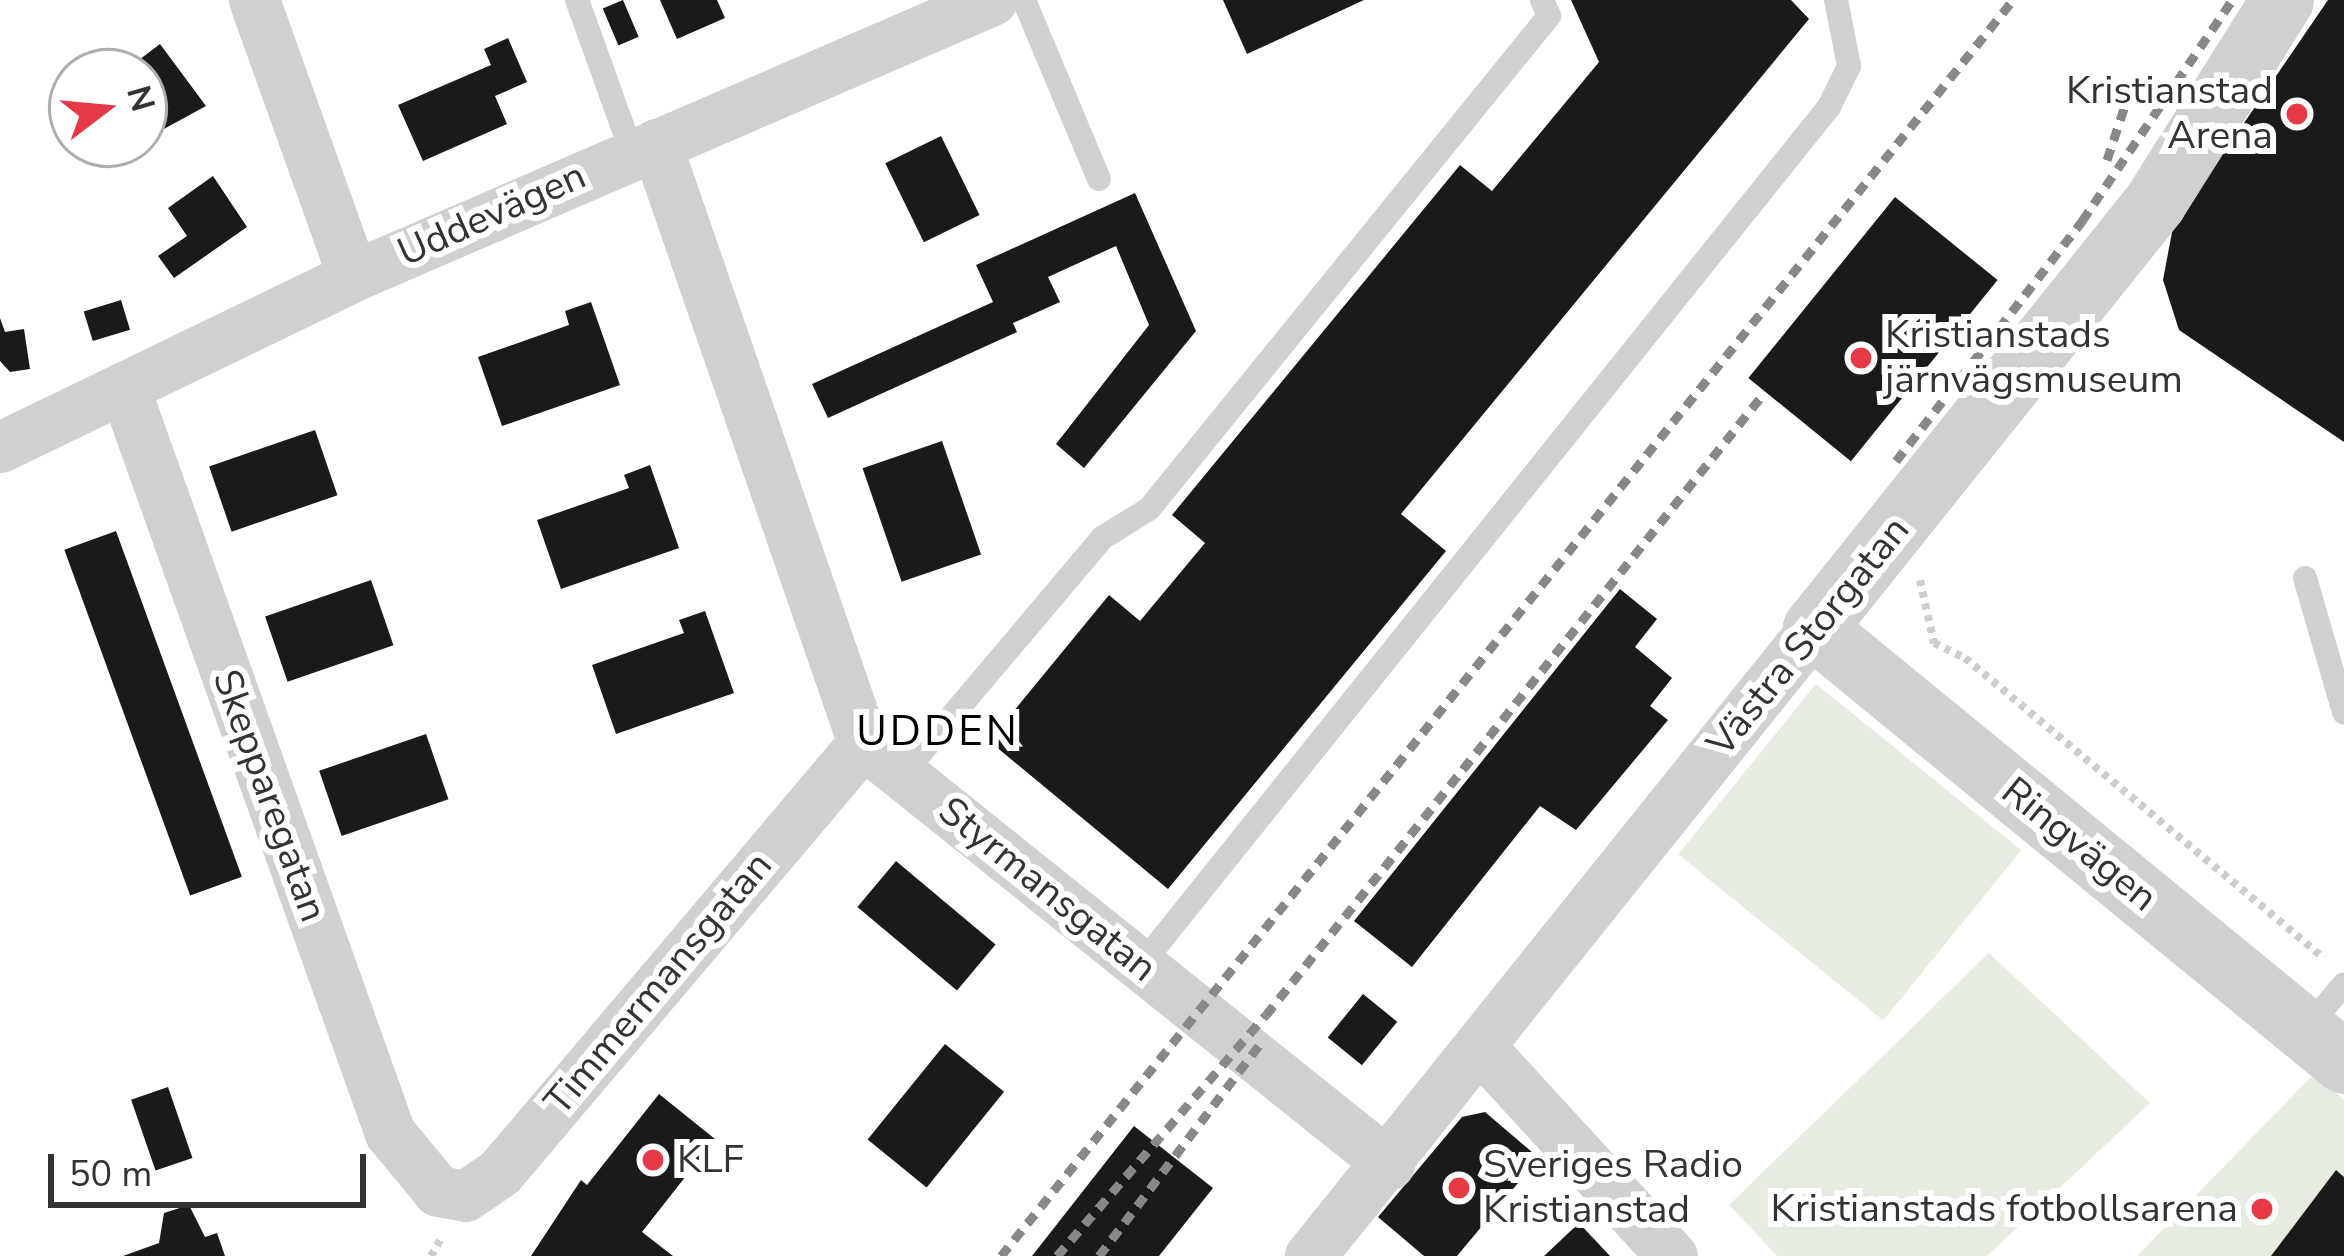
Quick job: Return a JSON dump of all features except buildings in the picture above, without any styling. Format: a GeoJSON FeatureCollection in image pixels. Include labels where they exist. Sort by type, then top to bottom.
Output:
{"type":"FeatureCollection","features":[{"type":"Feature","properties":{"kind":"street"},"geometry":{"type":"LineString","coordinates":[[254,0],[353,276]]}},
{"type":"Feature","properties":{"kind":"street","name":"Uddevägen"},"geometry":{"type":"LineString","coordinates":[[0,447],[353,276],[992,0]]}},
{"type":"Feature","properties":{"kind":"street","name":"Västra Storgatan"},"geometry":{"type":"LineString","coordinates":[[1310,1256],[1483,1050],[2155,202],[2282,0]]}},
{"type":"Feature","properties":{"kind":"street"},"geometry":{"type":"LineString","coordinates":[[644,148],[863,743]]}},
{"type":"Feature","properties":{"kind":"street","name":"Skepparegatan"},"geometry":{"type":"LineString","coordinates":[[124,387],[389,1133],[438,1191]]}},
{"type":"Feature","properties":{"kind":"street","name":"Ringvägen"},"geometry":{"type":"LineString","coordinates":[[1814,628],[2331,1025]]}},
{"type":"Feature","properties":{"kind":"street","name":"Styrmansgatan"},"geometry":{"type":"LineString","coordinates":[[863,743],[1389,1164]]}},
{"type":"Feature","properties":{"kind":"street","name":"Timmermansgatan"},"geometry":{"type":"LineString","coordinates":[[438,1191],[465,1196],[500,1172],[863,743]]}},
{"type":"Feature","properties":{"kind":"street"},"geometry":{"type":"LineString","coordinates":[[1483,1050],[1672,1256]]}},
{"type":"Feature","properties":{"kind":"lane"},"geometry":{"type":"LineString","coordinates":[[577,0],[644,148]]}},
{"type":"Feature","properties":{"kind":"lane"},"geometry":{"type":"LineString","coordinates":[[1024,0],[1099,179]]}},
{"type":"Feature","properties":{"kind":"lane"},"geometry":{"type":"LineString","coordinates":[[902,775],[1102,538],[1149,509],[1549,16],[1542,0]]}},
{"type":"Feature","properties":{"kind":"lane"},"geometry":{"type":"LineString","coordinates":[[1141,965],[1829,107],[1849,66],[1836,0]]}},
{"type":"Feature","properties":{"kind":"lane"},"geometry":{"type":"LineString","coordinates":[[2305,578],[2344,712]]}},
{"type":"Feature","properties":{"kind":"path"},"geometry":{"type":"LineString","coordinates":[[1919,580],[1934,644],[1965,658],[2344,975]]}},
{"type":"Feature","properties":{"kind":"shaded area"},"geometry":{"type":"Polygon","coordinates":[[[1816,684],[2021,850],[1883,1020],[1678,854],[1816,684]]]}},
{"type":"Feature","properties":{"kind":"shaded area"},"geometry":{"type":"Polygon","coordinates":[[[1989,953],[2150,1103],[1987,1256],[1777,1256],[1729,1205],[1989,953]]]}},
{"type":"Feature","properties":{"kind":"shaded area","name":"Kristianstads fotbollsarena"},"geometry":{"type":"Polygon","coordinates":[[[2314,1074],[2344,1100],[2344,1256],[2137,1256],[2314,1074]]]}},
{"type":"Feature","properties":{"kind":"railway"},"geometry":{"type":"LineString","coordinates":[[1001,1256],[2013,0]]}},
{"type":"Feature","properties":{"kind":"railway"},"geometry":{"type":"LineString","coordinates":[[1896,461],[2082,221],[2232,0]]}},
{"type":"Feature","properties":{"kind":"railway"},"geometry":{"type":"LineString","coordinates":[[2107,160],[2131,87]]}},
{"type":"Feature","properties":{"kind":"railway"},"geometry":{"type":"LineString","coordinates":[[1057,1256],[1266,1015],[1765,392]]}},
{"type":"Feature","properties":{"kind":"railway"},"geometry":{"type":"LineString","coordinates":[[1099,1256],[1262,1041]]}},
{"type":"Feature","properties":{"kind":"place","name":"Kristianstad Arena"},"geometry":{"type":"Point","coordinates":[2297,114]}},
{"type":"Feature","properties":{"kind":"place","name":"Kristianstads järnvägsmuseum"},"geometry":{"type":"Point","coordinates":[1861,358]}},
{"type":"Feature","properties":{"kind":"place","name":"KLF"},"geometry":{"type":"Point","coordinates":[653,1160]}},
{"type":"Feature","properties":{"kind":"place","name":"Sveriges Radio Kristianstad"},"geometry":{"type":"Point","coordinates":[1459,1188]}},
{"type":"Feature","properties":{"kind":"place","name":"Kristianstads fotbollsarena"},"geometry":{"type":"Point","coordinates":[2262,1209]}},
{"type":"Feature","properties":{"kind":"district","name":"UDDEN"},"geometry":{"type":"Point","coordinates":[938,732]}}]}
